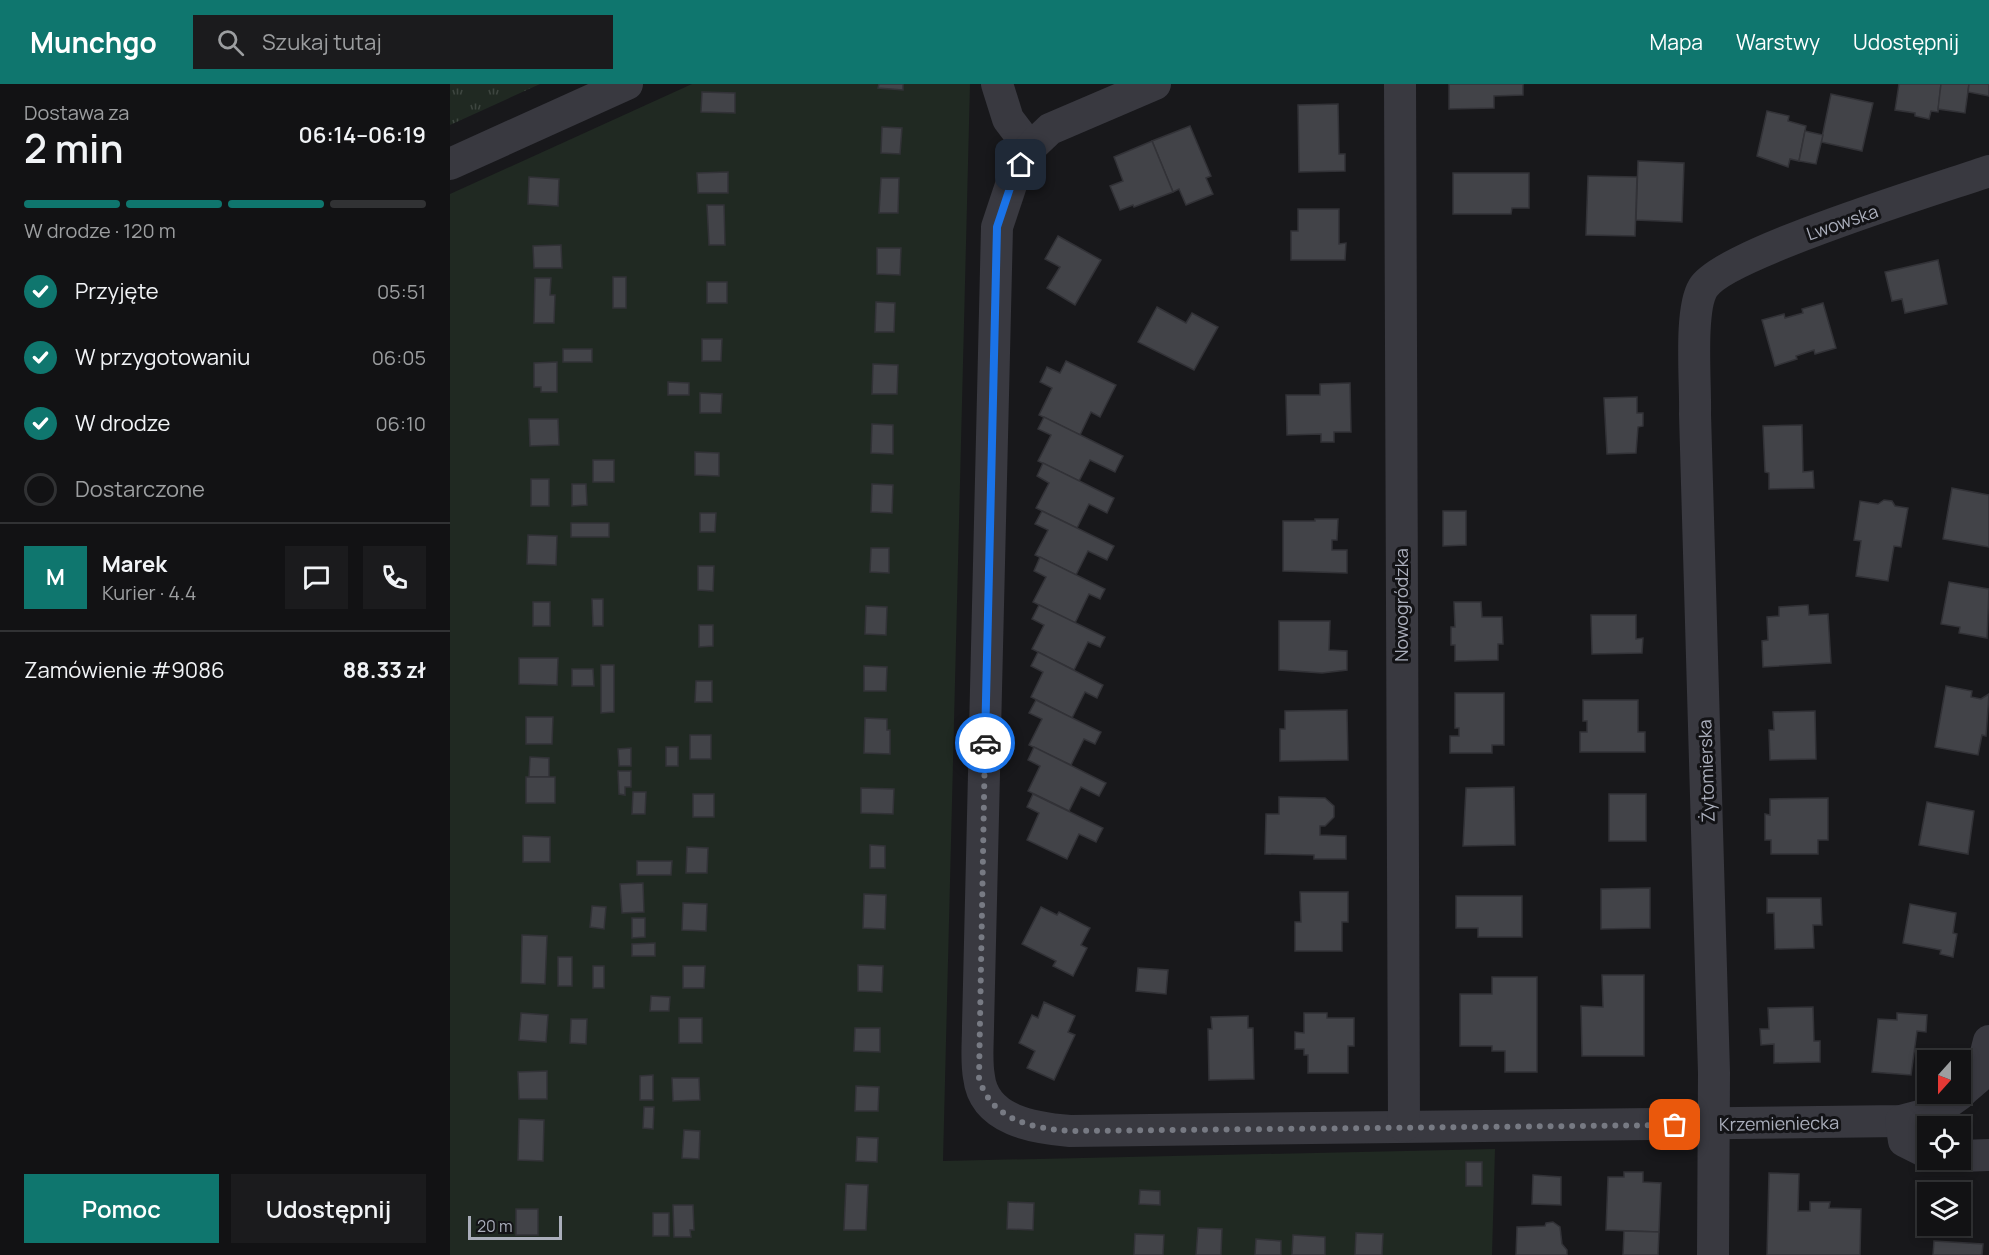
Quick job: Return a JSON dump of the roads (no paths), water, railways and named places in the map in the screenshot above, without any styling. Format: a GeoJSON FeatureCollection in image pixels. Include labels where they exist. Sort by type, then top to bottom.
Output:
{"type":"FeatureCollection","features":[{"type":"Feature","properties":{"kind":"street"},"geometry":{"type":"LineString","coordinates":[[450,164],[627,84]]}},
{"type":"Feature","properties":{"kind":"street"},"geometry":{"type":"LineString","coordinates":[[998,84],[1008,119],[1030,148],[1050,129],[1155,84]]}},
{"type":"Feature","properties":{"kind":"street","name":"Nowogródzka"},"geometry":{"type":"LineString","coordinates":[[1400,84],[1404,1126]]}},
{"type":"Feature","properties":{"kind":"street","name":"Krzemieniecka"},"geometry":{"type":"LineString","coordinates":[[1030,148],[1012,182],[997,227],[979,1078],[983,1093],[993,1107],[1007,1116],[1042,1129],[1070,1131],[1901,1121],[1935,1112],[1972,1086]]}},
{"type":"Feature","properties":{"kind":"street","name":"Lwowska"},"geometry":{"type":"LineString","coordinates":[[1703,287],[1719,273],[1758,252],[1989,171]]}},
{"type":"Feature","properties":{"kind":"street","name":"Żytomierska"},"geometry":{"type":"LineString","coordinates":[[1703,287],[1695,314],[1695,414],[1714,1123],[1713,1255]]}},
{"type":"Feature","properties":{"kind":"street"},"geometry":{"type":"LineString","coordinates":[[1972,1086],[1989,1041]]}},
{"type":"Feature","properties":{"kind":"street"},"geometry":{"type":"LineString","coordinates":[[1901,1121],[1904,1141],[1917,1148]]}},
{"type":"Feature","properties":{"kind":"street"},"geometry":{"type":"LineString","coordinates":[[1971,1156],[1989,1155]]}}]}
